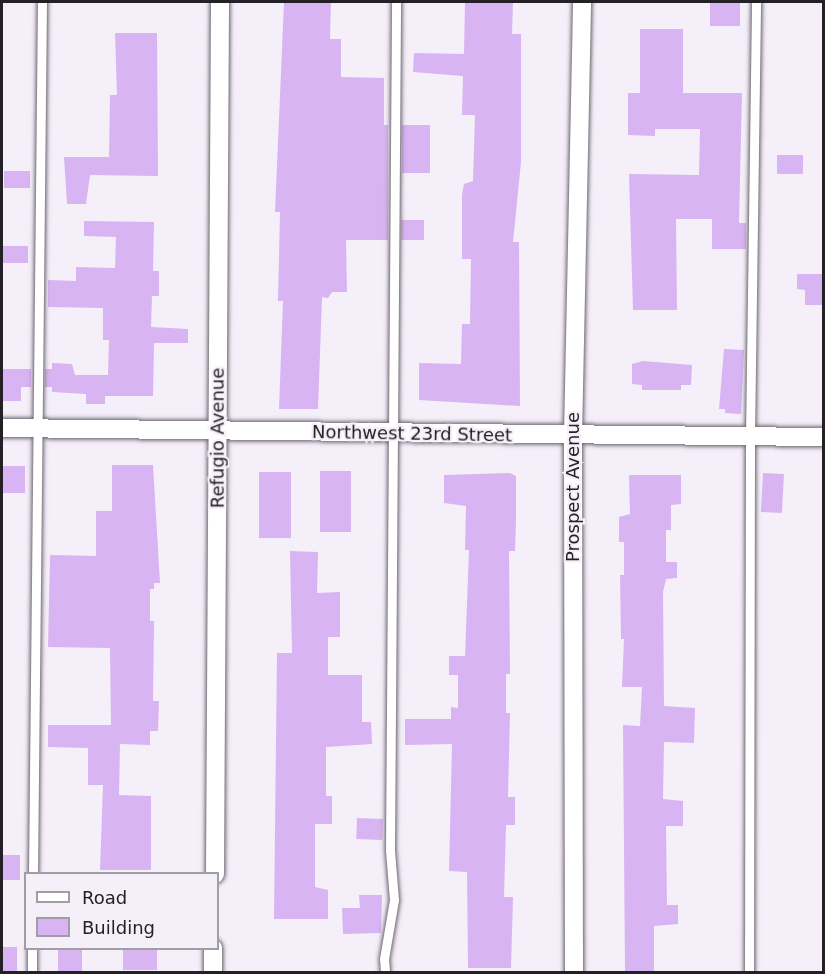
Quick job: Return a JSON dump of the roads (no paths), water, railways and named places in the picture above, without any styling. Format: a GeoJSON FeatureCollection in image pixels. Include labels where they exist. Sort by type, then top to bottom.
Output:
{"type":"FeatureCollection","features":[{"type":"Feature","properties":{"kind":"street","name":"Refugio Avenue"},"geometry":{"type":"LineString","coordinates":[[214,872],[220,2]]}},
{"type":"Feature","properties":{"kind":"street","name":"Prospect Avenue"},"geometry":{"type":"LineString","coordinates":[[574,972],[573,436],[582,2]]}},
{"type":"Feature","properties":{"kind":"street","name":"Northwest 23rd Street"},"geometry":{"type":"LineString","coordinates":[[2,428],[824,437]]}},
{"type":"Feature","properties":{"kind":"street"},"geometry":{"type":"LineString","coordinates":[[213,950],[213,972]]}},
{"type":"Feature","properties":{"kind":"lane"},"geometry":{"type":"LineString","coordinates":[[33,872],[42,2]]}},
{"type":"Feature","properties":{"kind":"lane"},"geometry":{"type":"LineString","coordinates":[[385,972],[384,959],[394,900],[390,850],[396,2]]}},
{"type":"Feature","properties":{"kind":"lane"},"geometry":{"type":"LineString","coordinates":[[749,972],[750,437],[756,2]]}},
{"type":"Feature","properties":{"kind":"lane"},"geometry":{"type":"LineString","coordinates":[[32,950],[32,972]]}}]}
